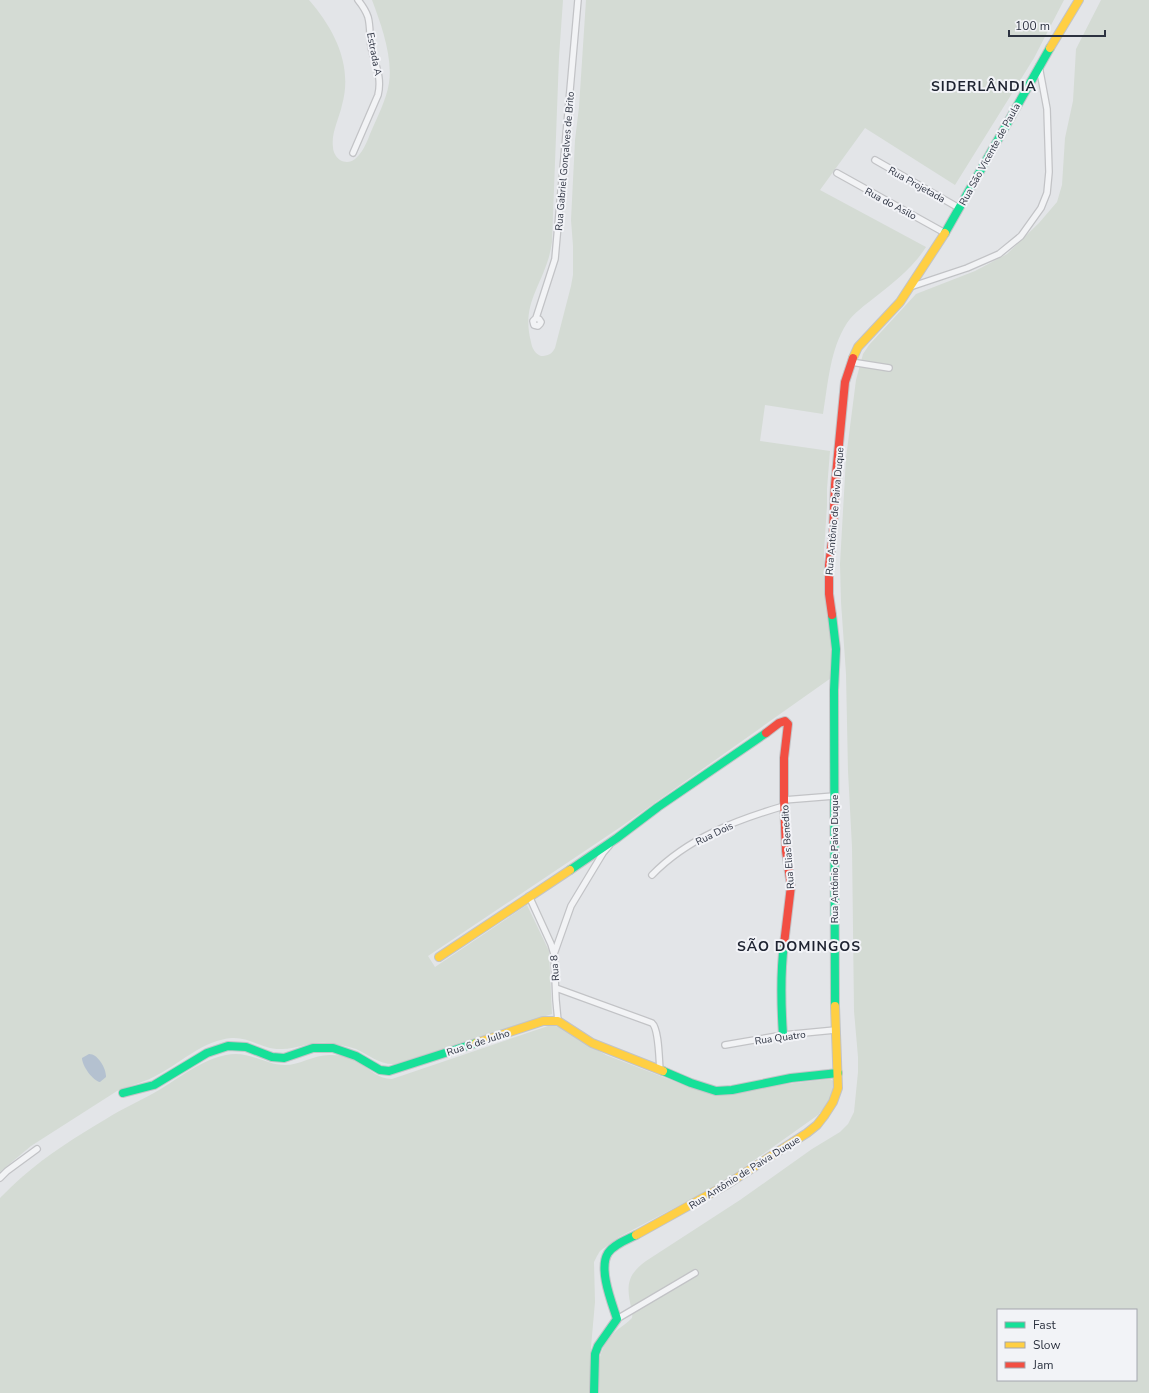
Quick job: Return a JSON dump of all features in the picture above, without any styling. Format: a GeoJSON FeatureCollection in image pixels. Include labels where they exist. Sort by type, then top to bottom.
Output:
{"type":"FeatureCollection","features":[{"type":"Feature","properties":{"kind":"street","name":"Estrada A"},"geometry":{"type":"LineString","coordinates":[[353,153],[380,87],[378,68],[372,52],[368,18],[358,0]]}},
{"type":"Feature","properties":{"kind":"street","name":"Rua Gabriel Gonçalves de Brito"},"geometry":{"type":"LineString","coordinates":[[536,318],[555,259],[578,0]]}},
{"type":"Feature","properties":{"kind":"street","name":"Rua São Vicente de Paula"},"geometry":{"type":"LineString","coordinates":[[910,287],[945,233],[1039,66],[1079,0]]}},
{"type":"Feature","properties":{"kind":"street"},"geometry":{"type":"LineString","coordinates":[[910,287],[967,268],[999,254],[1021,236],[1041,208],[1047,193],[1049,172],[1047,110],[1039,66]]}},
{"type":"Feature","properties":{"kind":"street","name":"Rua Projetada"},"geometry":{"type":"LineString","coordinates":[[875,160],[959,208]]}},
{"type":"Feature","properties":{"kind":"street","name":"Rua do Asilo"},"geometry":{"type":"LineString","coordinates":[[837,173],[945,233]]}},
{"type":"Feature","properties":{"kind":"street","name":"Rua Antônio de Paiva Duque"},"geometry":{"type":"LineString","coordinates":[[617,1319],[605,1274],[605,1261],[608,1253],[623,1242],[726,1186],[813,1129],[824,1116],[836,1095],[838,1088],[835,1030],[834,690],[836,649],[829,594],[829,571],[835,485],[845,382],[851,362],[858,347],[900,302],[910,287]]}},
{"type":"Feature","properties":{"kind":"street"},"geometry":{"type":"LineString","coordinates":[[851,362],[889,368]]}},
{"type":"Feature","properties":{"kind":"street","name":"Rua Elias Benedito"},"geometry":{"type":"LineString","coordinates":[[617,838],[779,723],[783,721],[787,722],[784,758],[784,803],[786,851],[791,886],[782,960],[781,998],[783,1035]]}},
{"type":"Feature","properties":{"kind":"street","name":"Rua Dois"},"geometry":{"type":"LineString","coordinates":[[652,875],[672,856],[709,833],[784,803],[834,796]]}},
{"type":"Feature","properties":{"kind":"street"},"geometry":{"type":"LineString","coordinates":[[440,957],[617,838]]}},
{"type":"Feature","properties":{"kind":"street"},"geometry":{"type":"LineString","coordinates":[[554,954],[571,906],[579,890],[603,853],[617,838]]}},
{"type":"Feature","properties":{"kind":"street","name":"Rua 8"},"geometry":{"type":"LineString","coordinates":[[529,896],[551,944],[554,954],[558,1021]]}},
{"type":"Feature","properties":{"kind":"street"},"geometry":{"type":"LineString","coordinates":[[556,988],[652,1023],[655,1026],[657,1033],[660,1070]]}},
{"type":"Feature","properties":{"kind":"street","name":"Rua 6 de Julho"},"geometry":{"type":"LineString","coordinates":[[123,1093],[154,1085],[212,1050],[225,1046],[241,1046],[277,1058],[285,1058],[316,1047],[333,1048],[360,1058],[379,1070],[389,1071],[543,1021],[558,1021]]}},
{"type":"Feature","properties":{"kind":"street"},"geometry":{"type":"LineString","coordinates":[[558,1021],[592,1044],[691,1083],[716,1091],[732,1090],[791,1078],[838,1073]]}},
{"type":"Feature","properties":{"kind":"street","name":"Rua Quatro"},"geometry":{"type":"LineString","coordinates":[[726,1045],[783,1035],[835,1030]]}},
{"type":"Feature","properties":{"kind":"street"},"geometry":{"type":"LineString","coordinates":[[0,1178],[37,1149]]}},
{"type":"Feature","properties":{"kind":"street"},"geometry":{"type":"LineString","coordinates":[[594,1393],[595,1354],[598,1346],[617,1319],[695,1272]]}},
{"type":"Feature","properties":{"kind":"shaded area"},"geometry":{"type":"Polygon","coordinates":[[[0,0],[309,0],[334,36],[343,63],[345,91],[334,131],[333,142],[336,156],[340,160],[346,162],[355,159],[363,149],[384,103],[388,90],[390,73],[388,52],[372,0],[563,0],[559,57],[552,242],[548,260],[532,300],[528,319],[532,346],[535,352],[539,355],[546,356],[553,352],[555,348],[573,275],[571,220],[575,140],[579,107],[586,0],[1064,0],[1034,58],[955,185],[865,128],[820,190],[926,247],[909,268],[860,309],[847,323],[841,333],[833,355],[823,414],[765,405],[760,441],[830,451],[824,575],[832,650],[831,678],[622,826],[428,956],[435,967],[527,905],[549,951],[552,1014],[395,1064],[384,1063],[356,1049],[330,1043],[315,1043],[288,1049],[275,1049],[245,1039],[232,1038],[222,1040],[203,1047],[154,1077],[117,1091],[31,1146],[0,1172],[0,0]]]}},
{"type":"Feature","properties":{"kind":"shaded area"},"geometry":{"type":"Polygon","coordinates":[[[1101,0],[1149,0],[1149,1393],[597,1393],[598,1366],[605,1345],[617,1330],[632,1318],[629,1283],[630,1278],[636,1270],[646,1261],[740,1200],[812,1149],[840,1132],[848,1124],[854,1112],[858,1057],[854,1011],[852,847],[848,771],[846,674],[840,564],[846,458],[856,380],[863,354],[869,345],[916,294],[975,271],[1007,254],[1039,223],[1057,202],[1062,185],[1065,138],[1073,101],[1076,49],[1101,0]]]}},
{"type":"Feature","properties":{"kind":"shaded area"},"geometry":{"type":"Polygon","coordinates":[[[551,1025],[560,1027],[577,1039],[606,1055],[689,1087],[710,1093],[830,1079],[835,1082],[835,1089],[827,1104],[818,1115],[716,1186],[619,1237],[600,1251],[594,1262],[595,1302],[591,1347],[592,1393],[0,1393],[0,1198],[16,1182],[62,1146],[112,1115],[159,1090],[209,1060],[217,1057],[242,1054],[271,1063],[291,1065],[320,1056],[332,1055],[347,1057],[357,1061],[379,1076],[392,1079],[551,1025]]]}},
{"type":"Feature","properties":{"kind":"water"},"geometry":{"type":"Polygon","coordinates":[[[89,1054],[95,1056],[101,1062],[105,1070],[106,1077],[100,1082],[91,1076],[82,1061],[82,1058],[89,1054]]]}},
{"type":"Feature","properties":{"kind":"traffic: fast"},"geometry":{"type":"LineString","coordinates":[[945,233],[1050,48]]}},
{"type":"Feature","properties":{"kind":"traffic: fast"},"geometry":{"type":"LineString","coordinates":[[832,615],[836,649],[834,690],[835,1006]]}},
{"type":"Feature","properties":{"kind":"traffic: fast"},"geometry":{"type":"LineString","coordinates":[[570,870],[617,838],[658,807],[766,733]]}},
{"type":"Feature","properties":{"kind":"traffic: fast"},"geometry":{"type":"LineString","coordinates":[[783,1035],[781,990],[784,944]]}},
{"type":"Feature","properties":{"kind":"traffic: fast"},"geometry":{"type":"LineString","coordinates":[[123,1093],[154,1085],[207,1053],[228,1046],[246,1047],[272,1057],[284,1058],[313,1048],[333,1048],[356,1056],[380,1070],[389,1071],[476,1043]]}},
{"type":"Feature","properties":{"kind":"traffic: fast"},"geometry":{"type":"LineString","coordinates":[[663,1071],[691,1083],[716,1091],[732,1090],[791,1078],[838,1073]]}},
{"type":"Feature","properties":{"kind":"traffic: fast"},"geometry":{"type":"LineString","coordinates":[[594,1393],[595,1354],[598,1346],[617,1319],[605,1277],[605,1260],[608,1253],[614,1247],[636,1235]]}},
{"type":"Feature","properties":{"kind":"traffic: slow"},"geometry":{"type":"LineString","coordinates":[[1050,48],[1079,0]]}},
{"type":"Feature","properties":{"kind":"traffic: slow"},"geometry":{"type":"LineString","coordinates":[[853,358],[858,347],[900,302],[945,233]]}},
{"type":"Feature","properties":{"kind":"traffic: slow"},"geometry":{"type":"LineString","coordinates":[[439,957],[570,870]]}},
{"type":"Feature","properties":{"kind":"traffic: slow"},"geometry":{"type":"LineString","coordinates":[[636,1235],[726,1185],[817,1125],[833,1102],[838,1088],[835,1006]]}},
{"type":"Feature","properties":{"kind":"traffic: slow"},"geometry":{"type":"LineString","coordinates":[[476,1043],[543,1021],[558,1021],[592,1043],[663,1071]]}},
{"type":"Feature","properties":{"kind":"traffic: jam"},"geometry":{"type":"LineString","coordinates":[[832,615],[829,594],[829,565],[833,533],[835,485],[845,382],[853,358]]}},
{"type":"Feature","properties":{"kind":"traffic: jam"},"geometry":{"type":"LineString","coordinates":[[766,733],[779,723],[785,721],[788,724],[784,758],[784,800],[786,851],[791,886],[784,944]]}},
{"type":"Feature","properties":{"kind":"district","name":"SIDERLÂNDIA"},"geometry":{"type":"Point","coordinates":[984,86]}},
{"type":"Feature","properties":{"kind":"district","name":"SÃO DOMINGOS"},"geometry":{"type":"Point","coordinates":[799,946]}}]}
